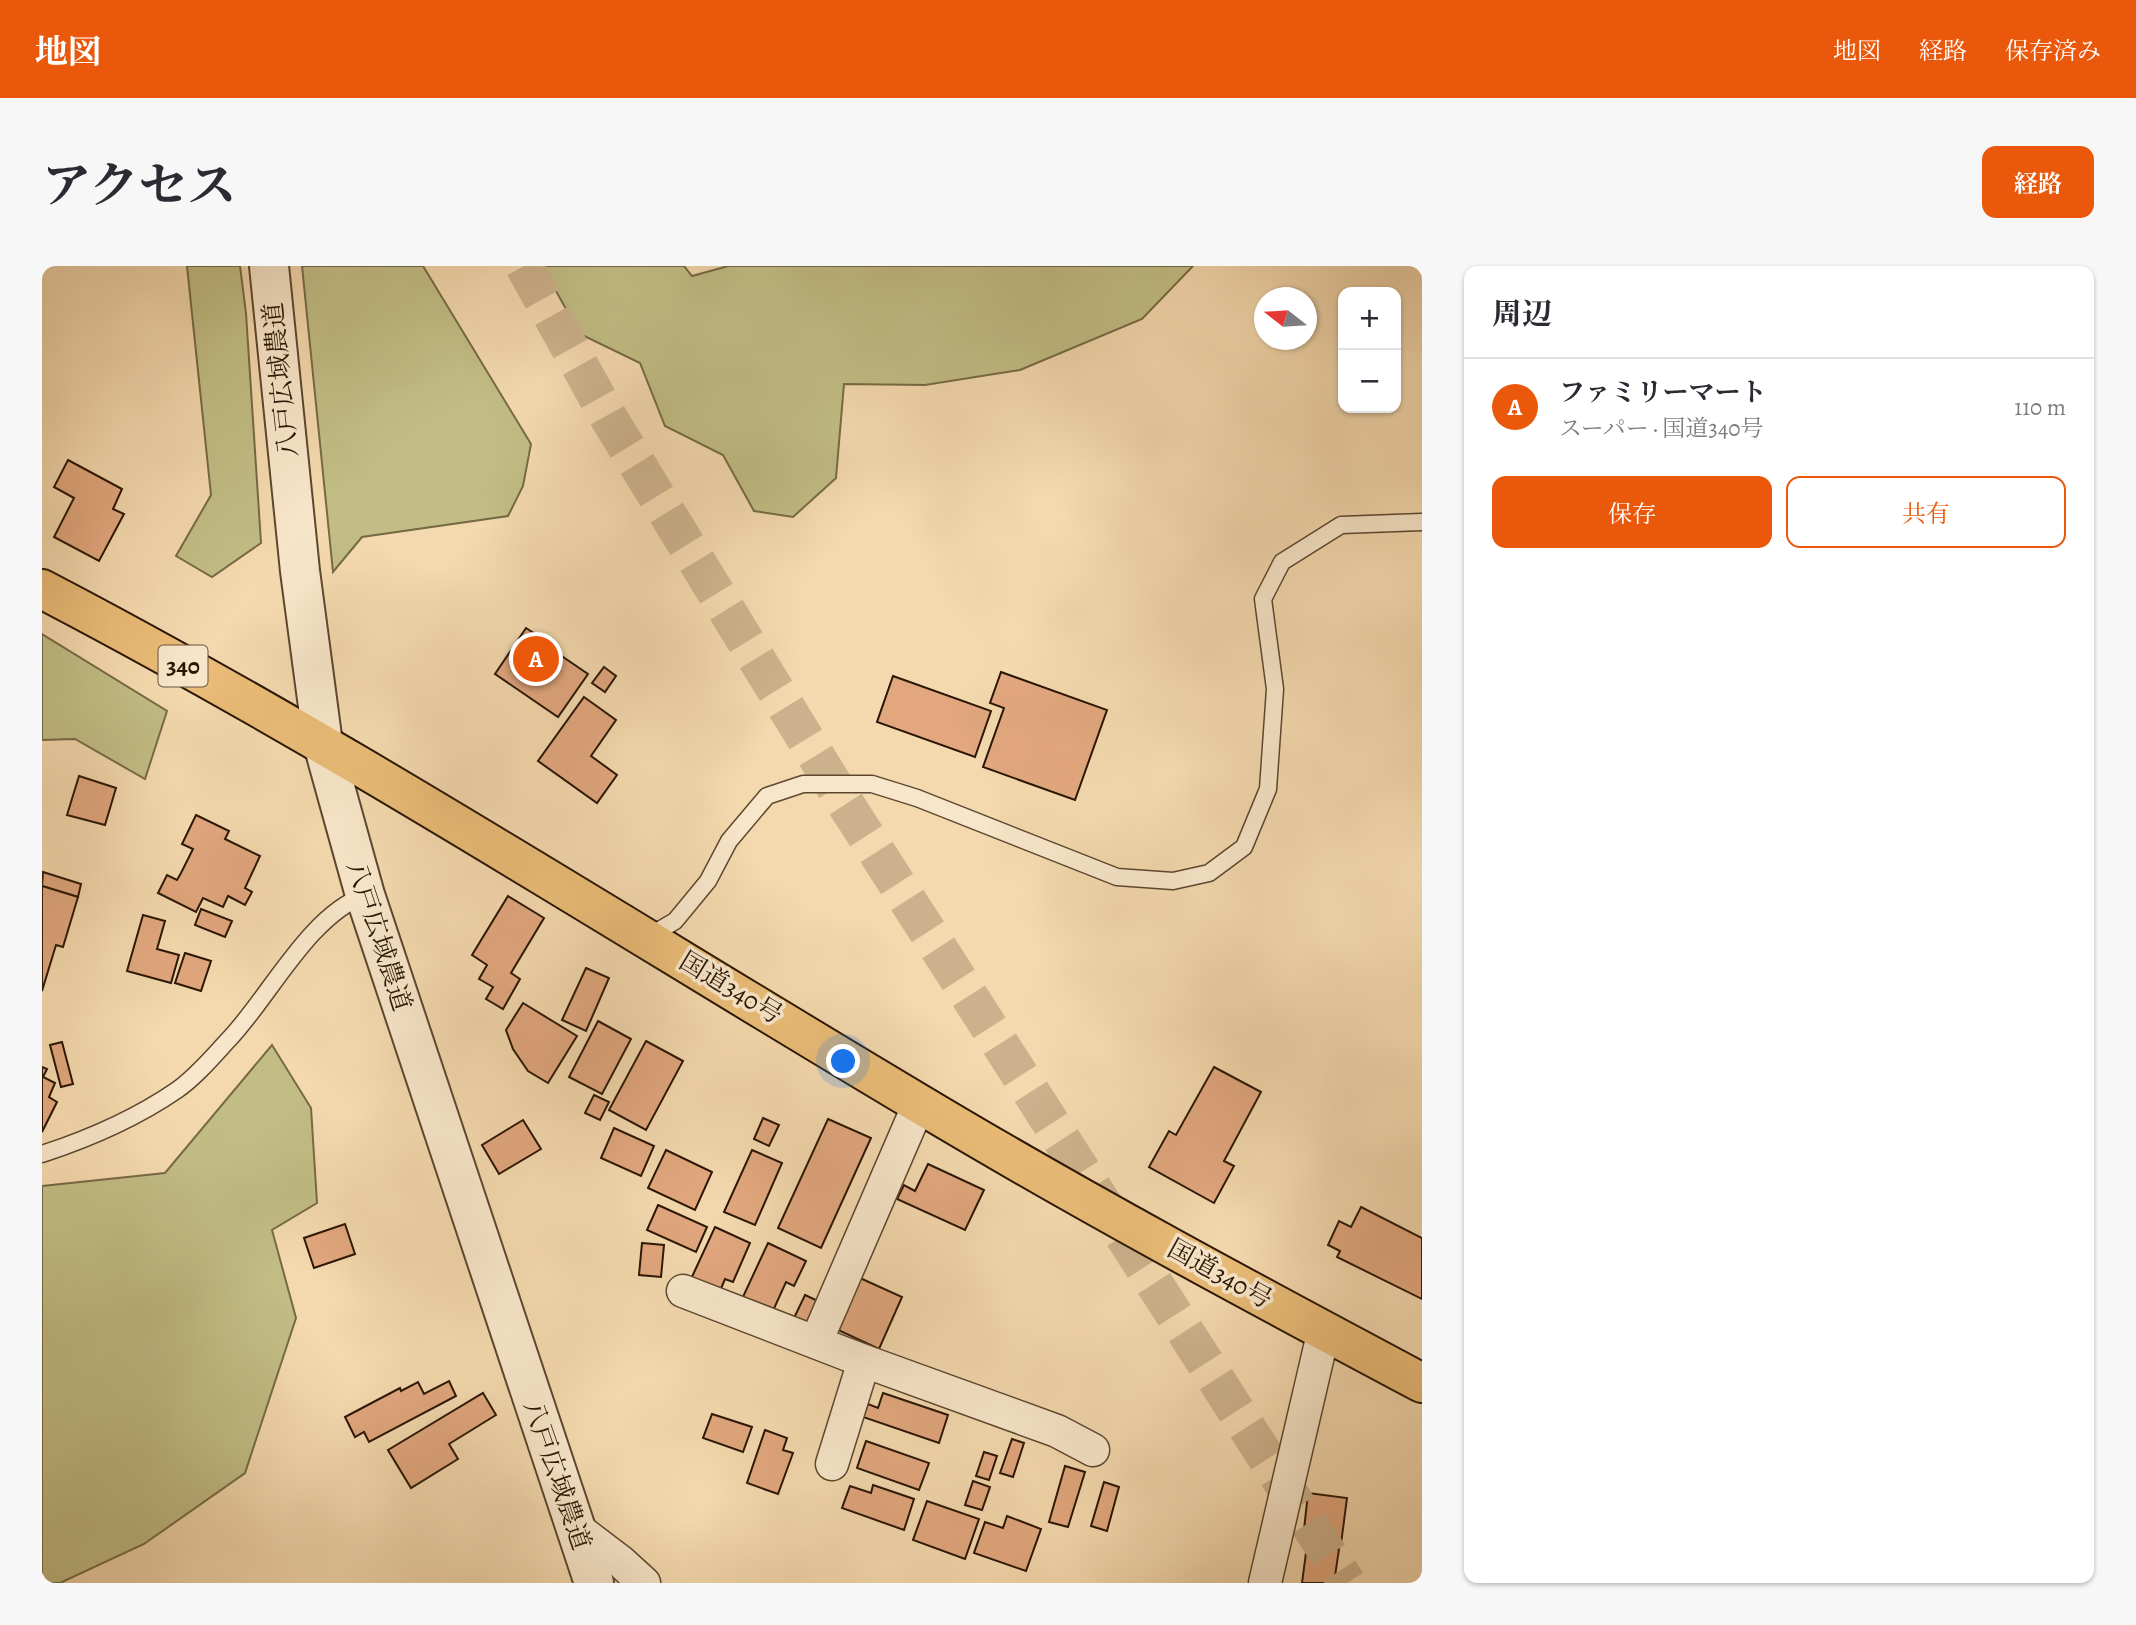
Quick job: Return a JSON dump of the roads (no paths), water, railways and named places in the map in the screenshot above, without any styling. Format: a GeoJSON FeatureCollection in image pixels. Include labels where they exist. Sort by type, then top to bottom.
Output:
{"type":"FeatureCollection","features":[{"type":"Feature","properties":{"kind":"highway","name":"国道340号"},"geometry":{"type":"LineString","coordinates":[[42,589],[323,744],[648,937],[919,1104],[1212,1270],[1422,1383]]}},
{"type":"Feature","properties":{"kind":"street","name":"八戸広域農道"},"geometry":{"type":"LineString","coordinates":[[269,266],[300,571],[323,744],[365,895],[594,1583]]}},
{"type":"Feature","properties":{"kind":"street"},"geometry":{"type":"LineString","coordinates":[[816,1342],[919,1104]]}},
{"type":"Feature","properties":{"kind":"street"},"geometry":{"type":"LineString","coordinates":[[684,1291],[864,1361],[1057,1431],[1093,1450]]}},
{"type":"Feature","properties":{"kind":"street"},"geometry":{"type":"LineString","coordinates":[[1265,1583],[1324,1330]]}},
{"type":"Feature","properties":{"kind":"street"},"geometry":{"type":"LineString","coordinates":[[832,1464],[864,1361]]}},
{"type":"Feature","properties":{"kind":"street"},"geometry":{"type":"LineString","coordinates":[[575,1527],[644,1583]]}},
{"type":"Feature","properties":{"kind":"lane"},"geometry":{"type":"LineString","coordinates":[[648,937],[675,921],[708,881],[729,841],[767,796],[803,784],[872,784],[917,798],[1117,877],[1173,881],[1209,873],[1244,847],[1268,789],[1275,689],[1263,599],[1282,562],[1341,525],[1422,522]]}},
{"type":"Feature","properties":{"kind":"lane"},"geometry":{"type":"LineString","coordinates":[[42,1154],[117,1126],[179,1088],[233,1035],[311,934],[336,910],[350,900],[365,895]]}},
{"type":"Feature","properties":{"kind":"tunnel"},"geometry":{"type":"LineString","coordinates":[[524,266],[610,420],[843,800],[1347,1583]]}},
{"type":"Feature","properties":{"kind":"place","name":"ファミリーマート"},"geometry":{"type":"Point","coordinates":[536,659]}}]}
